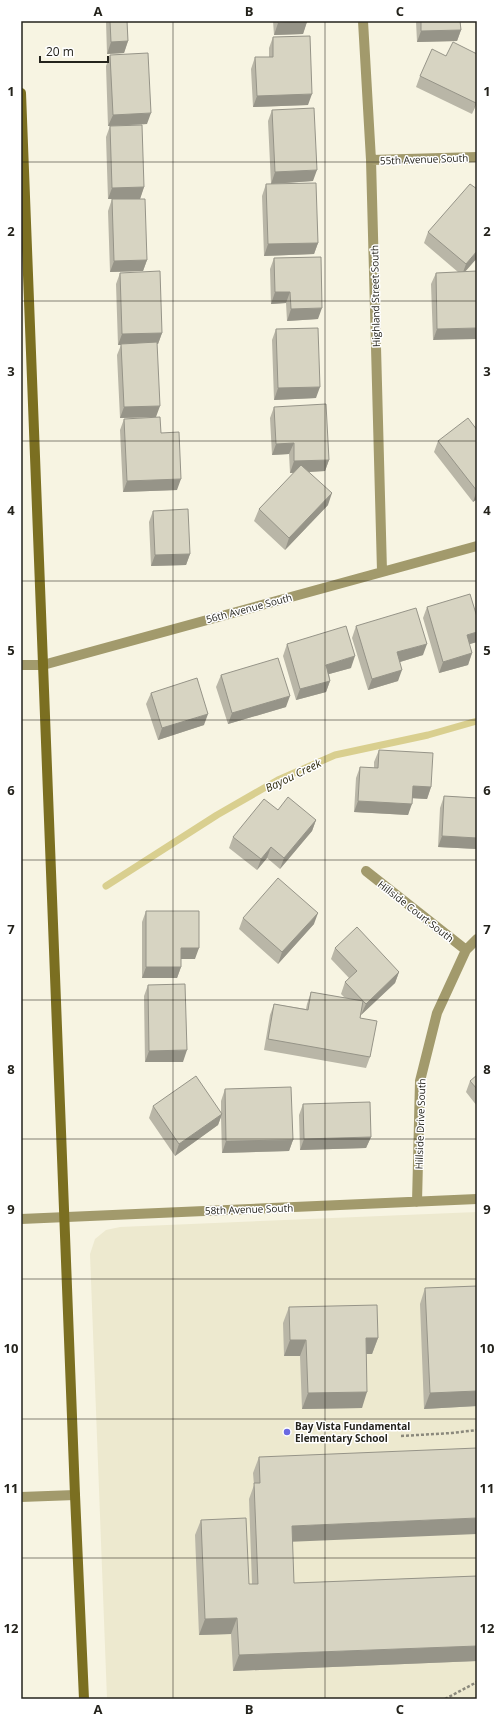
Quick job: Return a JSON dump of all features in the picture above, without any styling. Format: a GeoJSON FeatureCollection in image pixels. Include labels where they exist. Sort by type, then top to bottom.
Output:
{"type":"FeatureCollection","features":[{"type":"Feature","properties":{"kind":"street","name":"Highland Street South"},"geometry":{"type":"LineString","coordinates":[[363,21],[371,160],[382,571]]}},
{"type":"Feature","properties":{"kind":"street"},"geometry":{"type":"LineString","coordinates":[[21,93],[74,1495],[84,1699]]}},
{"type":"Feature","properties":{"kind":"street","name":"55th Avenue South"},"geometry":{"type":"LineString","coordinates":[[371,160],[477,157]]}},
{"type":"Feature","properties":{"kind":"street","name":"56th Avenue South"},"geometry":{"type":"LineString","coordinates":[[21,665],[43,665],[477,546]]}},
{"type":"Feature","properties":{"kind":"street","name":"Hillside Court South"},"geometry":{"type":"LineString","coordinates":[[366,871],[466,950]]}},
{"type":"Feature","properties":{"kind":"street","name":"Hillside Drive South"},"geometry":{"type":"LineString","coordinates":[[417,1202],[420,1081],[437,1013],[466,950],[477,939]]}},
{"type":"Feature","properties":{"kind":"street","name":"58th Avenue South"},"geometry":{"type":"LineString","coordinates":[[21,1219],[477,1199]]}},
{"type":"Feature","properties":{"kind":"street"},"geometry":{"type":"LineString","coordinates":[[21,1496],[74,1495]]}},
{"type":"Feature","properties":{"kind":"path"},"geometry":{"type":"LineString","coordinates":[[401,1436],[452,1434],[477,1430]]}},
{"type":"Feature","properties":{"kind":"path"},"geometry":{"type":"LineString","coordinates":[[445,1699],[477,1682]]}},
{"type":"Feature","properties":{"kind":"shaded area","name":"Bay Vista Fundamental Elementary School"},"geometry":{"type":"Polygon","coordinates":[[[477,1212],[477,1699],[107,1699],[90,1254],[95,1239],[106,1230],[120,1227],[477,1212]]]}},
{"type":"Feature","properties":{"kind":"building"},"geometry":{"type":"Polygon","coordinates":[[[110,21],[127,21],[128,41],[111,42],[110,21]]]}},
{"type":"Feature","properties":{"kind":"building"},"geometry":{"type":"Polygon","coordinates":[[[278,21],[307,21],[307,22],[278,23],[278,21]]]}},
{"type":"Feature","properties":{"kind":"building"},"geometry":{"type":"Polygon","coordinates":[[[421,21],[460,21],[461,30],[421,31],[421,21]]]}},
{"type":"Feature","properties":{"kind":"building"},"geometry":{"type":"Polygon","coordinates":[[[310,36],[312,94],[257,96],[255,57],[273,57],[273,37],[310,36]]]}},
{"type":"Feature","properties":{"kind":"building"},"geometry":{"type":"Polygon","coordinates":[[[453,42],[477,54],[476,103],[420,76],[432,49],[446,56],[453,42]]]}},
{"type":"Feature","properties":{"kind":"building"},"geometry":{"type":"Polygon","coordinates":[[[148,53],[151,113],[113,115],[110,55],[148,53]]]}},
{"type":"Feature","properties":{"kind":"building"},"geometry":{"type":"Polygon","coordinates":[[[314,108],[317,170],[275,172],[272,110],[314,108]]]}},
{"type":"Feature","properties":{"kind":"building"},"geometry":{"type":"Polygon","coordinates":[[[142,125],[144,187],[112,188],[110,126],[142,125]]]}},
{"type":"Feature","properties":{"kind":"building"},"geometry":{"type":"Polygon","coordinates":[[[316,183],[318,243],[268,244],[266,184],[316,183]]]}},
{"type":"Feature","properties":{"kind":"building"},"geometry":{"type":"Polygon","coordinates":[[[470,184],[477,189],[477,251],[466,264],[428,232],[470,184]]]}},
{"type":"Feature","properties":{"kind":"building"},"geometry":{"type":"Polygon","coordinates":[[[112,199],[145,199],[147,260],[114,261],[112,199]]]}},
{"type":"Feature","properties":{"kind":"building"},"geometry":{"type":"Polygon","coordinates":[[[321,257],[322,308],[291,309],[290,292],[275,292],[274,258],[321,257]]]}},
{"type":"Feature","properties":{"kind":"building"},"geometry":{"type":"Polygon","coordinates":[[[160,271],[162,333],[122,334],[120,273],[160,271]]]}},
{"type":"Feature","properties":{"kind":"building"},"geometry":{"type":"Polygon","coordinates":[[[477,271],[477,328],[437,329],[436,273],[477,271]]]}},
{"type":"Feature","properties":{"kind":"building"},"geometry":{"type":"Polygon","coordinates":[[[318,328],[320,387],[278,388],[276,329],[318,328]]]}},
{"type":"Feature","properties":{"kind":"building"},"geometry":{"type":"Polygon","coordinates":[[[157,342],[160,406],[124,407],[121,344],[157,342]]]}},
{"type":"Feature","properties":{"kind":"building"},"geometry":{"type":"Polygon","coordinates":[[[326,404],[329,460],[294,461],[294,443],[276,444],[274,407],[326,404]]]}},
{"type":"Feature","properties":{"kind":"building"},"geometry":{"type":"Polygon","coordinates":[[[160,417],[161,433],[179,432],[181,479],[127,481],[124,419],[160,417]]]}},
{"type":"Feature","properties":{"kind":"building"},"geometry":{"type":"Polygon","coordinates":[[[468,418],[477,430],[477,491],[438,441],[468,418]]]}},
{"type":"Feature","properties":{"kind":"building"},"geometry":{"type":"Polygon","coordinates":[[[301,465],[332,493],[289,538],[259,509],[301,465]]]}},
{"type":"Feature","properties":{"kind":"building"},"geometry":{"type":"Polygon","coordinates":[[[188,509],[190,554],[155,555],[153,511],[188,509]]]}},
{"type":"Feature","properties":{"kind":"building"},"geometry":{"type":"Polygon","coordinates":[[[470,594],[477,617],[477,632],[467,635],[472,653],[443,662],[427,607],[470,594]]]}},
{"type":"Feature","properties":{"kind":"building"},"geometry":{"type":"Polygon","coordinates":[[[416,608],[427,644],[397,652],[402,670],[372,679],[356,626],[416,608]]]}},
{"type":"Feature","properties":{"kind":"building"},"geometry":{"type":"Polygon","coordinates":[[[346,626],[355,656],[326,665],[330,681],[300,689],[287,644],[346,626]]]}},
{"type":"Feature","properties":{"kind":"building"},"geometry":{"type":"Polygon","coordinates":[[[278,658],[290,696],[232,713],[221,675],[278,658]]]}},
{"type":"Feature","properties":{"kind":"building"},"geometry":{"type":"Polygon","coordinates":[[[197,678],[208,714],[162,728],[151,693],[197,678]]]}},
{"type":"Feature","properties":{"kind":"building"},"geometry":{"type":"Polygon","coordinates":[[[379,750],[433,753],[431,787],[413,786],[412,804],[358,801],[360,767],[378,768],[379,750]]]}},
{"type":"Feature","properties":{"kind":"building"},"geometry":{"type":"Polygon","coordinates":[[[444,796],[477,798],[477,838],[442,836],[444,796]]]}},
{"type":"Feature","properties":{"kind":"building"},"geometry":{"type":"Polygon","coordinates":[[[288,797],[316,820],[284,858],[271,847],[261,859],[233,837],[264,799],[278,810],[288,797]]]}},
{"type":"Feature","properties":{"kind":"building"},"geometry":{"type":"Polygon","coordinates":[[[278,878],[318,913],[282,952],[243,918],[278,878]]]}},
{"type":"Feature","properties":{"kind":"building"},"geometry":{"type":"Polygon","coordinates":[[[146,911],[199,911],[199,948],[181,948],[181,967],[146,967],[146,911]]]}},
{"type":"Feature","properties":{"kind":"building"},"geometry":{"type":"Polygon","coordinates":[[[357,927],[399,972],[366,1004],[345,982],[357,971],[335,948],[357,927]]]}},
{"type":"Feature","properties":{"kind":"building"},"geometry":{"type":"Polygon","coordinates":[[[185,984],[187,1050],[149,1051],[148,985],[185,984]]]}},
{"type":"Feature","properties":{"kind":"building"},"geometry":{"type":"Polygon","coordinates":[[[311,992],[363,1001],[360,1018],[377,1021],[370,1057],[268,1039],[274,1004],[308,1010],[311,992]]]}},
{"type":"Feature","properties":{"kind":"building"},"geometry":{"type":"Polygon","coordinates":[[[477,1075],[477,1089],[470,1081],[477,1075]]]}},
{"type":"Feature","properties":{"kind":"building"},"geometry":{"type":"Polygon","coordinates":[[[196,1076],[222,1114],[179,1144],[153,1106],[196,1076]]]}},
{"type":"Feature","properties":{"kind":"building"},"geometry":{"type":"Polygon","coordinates":[[[291,1087],[293,1140],[226,1141],[225,1089],[291,1087]]]}},
{"type":"Feature","properties":{"kind":"building"},"geometry":{"type":"Polygon","coordinates":[[[370,1102],[371,1137],[304,1139],[303,1104],[370,1102]]]}},
{"type":"Feature","properties":{"kind":"building"},"geometry":{"type":"Polygon","coordinates":[[[477,1286],[477,1391],[430,1393],[425,1288],[477,1286]]]}},
{"type":"Feature","properties":{"kind":"building"},"geometry":{"type":"Polygon","coordinates":[[[377,1305],[378,1338],[366,1338],[367,1392],[308,1393],[306,1340],[290,1340],[289,1307],[377,1305]]]}},
{"type":"Feature","properties":{"kind":"building"},"geometry":{"type":"Polygon","coordinates":[[[477,1448],[477,1518],[292,1526],[294,1583],[477,1576],[477,1646],[239,1655],[237,1618],[205,1619],[201,1520],[246,1518],[249,1584],[258,1584],[254,1483],[260,1483],[259,1457],[477,1448]]]}},
{"type":"Feature","properties":{"kind":"waterway","name":"Bayou Creek"},"geometry":{"type":"LineString","coordinates":[[106,886],[217,815],[278,780],[335,755],[428,735],[477,721]]}},
{"type":"Feature","properties":{"kind":"place","name":"Bay Vista Fundamental Elementary School"},"geometry":{"type":"Point","coordinates":[287,1432]}}]}
